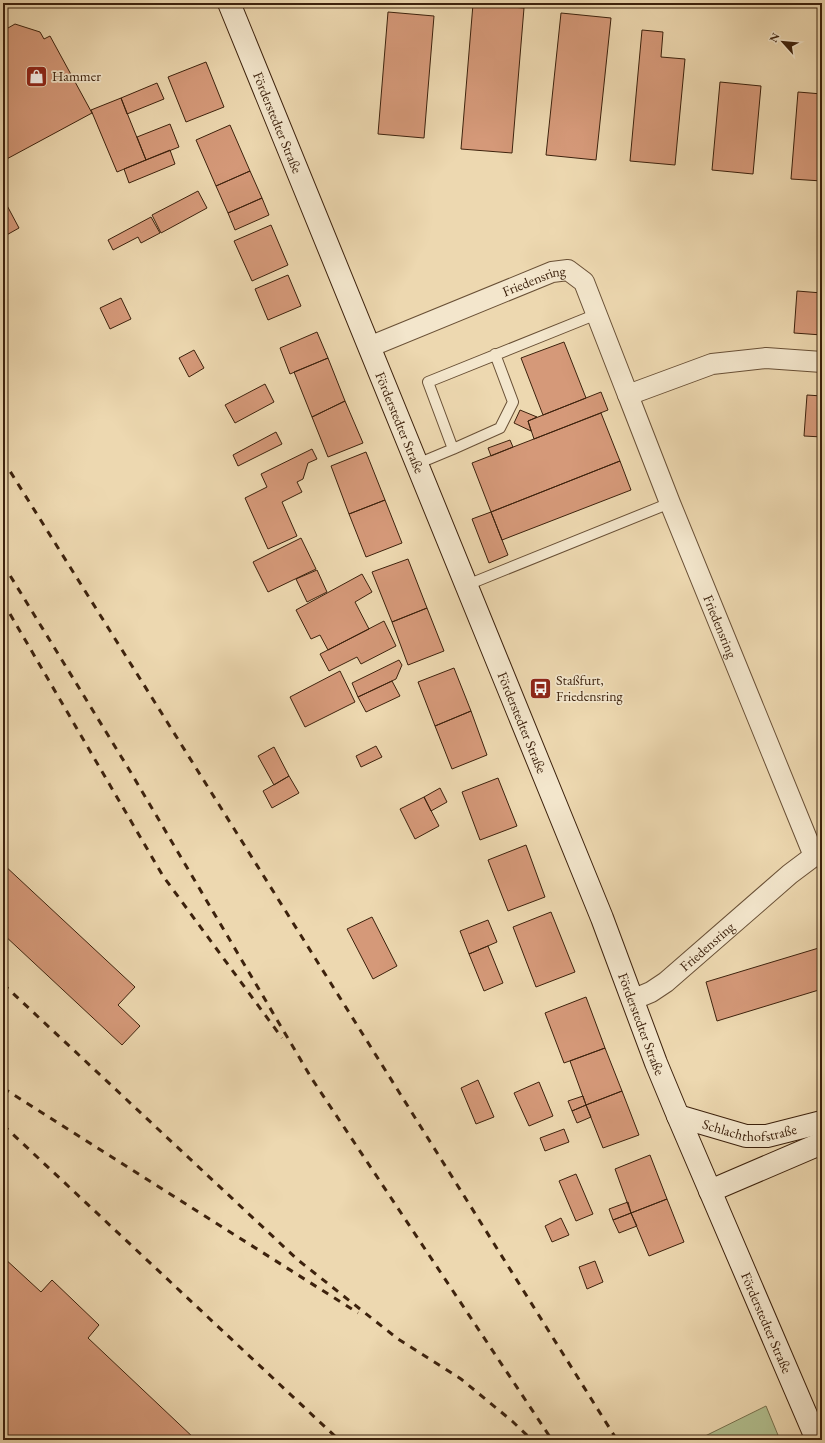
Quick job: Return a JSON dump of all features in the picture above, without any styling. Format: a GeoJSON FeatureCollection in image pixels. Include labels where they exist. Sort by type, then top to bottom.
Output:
{"type":"FeatureCollection","features":[{"type":"Feature","properties":{"kind":"main road","name":"Förderstedter Straße"},"geometry":{"type":"LineString","coordinates":[[230,3],[602,918],[632,1000],[678,1116],[818,1440]]}},
{"type":"Feature","properties":{"kind":"main road","name":"Schlachthofstraße"},"geometry":{"type":"LineString","coordinates":[[678,1116],[746,1136],[767,1136],[822,1122]]}},
{"type":"Feature","properties":{"kind":"main road","name":"Schlachthofstraße"},"geometry":{"type":"LineString","coordinates":[[710,1191],[822,1143]]}},
{"type":"Feature","properties":{"kind":"street","name":"Friedensring"},"geometry":{"type":"LineString","coordinates":[[369,347],[552,272],[568,270],[584,282],[670,503],[818,854],[790,874],[666,982],[651,992],[632,1000]]}},
{"type":"Feature","properties":{"kind":"street"},"geometry":{"type":"LineString","coordinates":[[628,395],[712,364],[766,358],[822,362]]}},
{"type":"Feature","properties":{"kind":"lane"},"geometry":{"type":"LineString","coordinates":[[453,448],[428,382],[597,314]]}},
{"type":"Feature","properties":{"kind":"lane"},"geometry":{"type":"LineString","coordinates":[[417,464],[500,428],[513,402],[495,354]]}},
{"type":"Feature","properties":{"kind":"lane"},"geometry":{"type":"LineString","coordinates":[[467,585],[670,503]]}},
{"type":"Feature","properties":{"kind":"green space"},"geometry":{"type":"Polygon","coordinates":[[[766,1406],[780,1440],[697,1440],[766,1406]]]}},
{"type":"Feature","properties":{"kind":"building"},"geometry":{"type":"Polygon","coordinates":[[[473,4],[524,8],[512,153],[461,149],[473,4]]]}},
{"type":"Feature","properties":{"kind":"building"},"geometry":{"type":"Polygon","coordinates":[[[388,12],[434,16],[424,138],[378,134],[388,12]]]}},
{"type":"Feature","properties":{"kind":"building"},"geometry":{"type":"Polygon","coordinates":[[[561,13],[611,18],[596,160],[546,155],[561,13]]]}},
{"type":"Feature","properties":{"kind":"building","name":"Hammer"},"geometry":{"type":"Polygon","coordinates":[[[3,20],[8,28],[15,24],[40,32],[44,39],[50,36],[92,113],[3,161],[3,20]]]}},
{"type":"Feature","properties":{"kind":"building"},"geometry":{"type":"Polygon","coordinates":[[[642,30],[663,32],[661,57],[685,59],[675,165],[630,161],[642,30]]]}},
{"type":"Feature","properties":{"kind":"building"},"geometry":{"type":"Polygon","coordinates":[[[206,62],[224,107],[186,122],[168,77],[206,62]]]}},
{"type":"Feature","properties":{"kind":"building"},"geometry":{"type":"Polygon","coordinates":[[[720,82],[761,86],[753,174],[712,170],[720,82]]]}},
{"type":"Feature","properties":{"kind":"building"},"geometry":{"type":"Polygon","coordinates":[[[157,83],[164,99],[127,114],[121,98],[157,83]]]}},
{"type":"Feature","properties":{"kind":"building"},"geometry":{"type":"Polygon","coordinates":[[[798,92],[822,94],[822,181],[791,179],[798,92]]]}},
{"type":"Feature","properties":{"kind":"building"},"geometry":{"type":"Polygon","coordinates":[[[121,98],[146,160],[117,172],[91,110],[121,98]]]}},
{"type":"Feature","properties":{"kind":"building"},"geometry":{"type":"Polygon","coordinates":[[[170,124],[179,147],[146,160],[137,137],[170,124]]]}},
{"type":"Feature","properties":{"kind":"building"},"geometry":{"type":"Polygon","coordinates":[[[230,125],[250,171],[216,186],[196,140],[230,125]]]}},
{"type":"Feature","properties":{"kind":"building"},"geometry":{"type":"Polygon","coordinates":[[[170,150],[175,164],[129,183],[124,169],[170,150]]]}},
{"type":"Feature","properties":{"kind":"building"},"geometry":{"type":"Polygon","coordinates":[[[250,171],[262,198],[228,213],[216,186],[250,171]]]}},
{"type":"Feature","properties":{"kind":"building"},"geometry":{"type":"Polygon","coordinates":[[[198,191],[207,208],[161,233],[152,215],[198,191]]]}},
{"type":"Feature","properties":{"kind":"building"},"geometry":{"type":"Polygon","coordinates":[[[3,198],[19,228],[3,237],[3,198]]]}},
{"type":"Feature","properties":{"kind":"building"},"geometry":{"type":"Polygon","coordinates":[[[262,198],[269,215],[235,230],[228,213],[262,198]]]}},
{"type":"Feature","properties":{"kind":"building"},"geometry":{"type":"Polygon","coordinates":[[[151,217],[160,233],[141,243],[138,237],[113,250],[108,240],[151,217]]]}},
{"type":"Feature","properties":{"kind":"building"},"geometry":{"type":"Polygon","coordinates":[[[271,225],[288,265],[252,281],[234,241],[271,225]]]}},
{"type":"Feature","properties":{"kind":"building"},"geometry":{"type":"Polygon","coordinates":[[[288,275],[301,306],[268,320],[255,289],[288,275]]]}},
{"type":"Feature","properties":{"kind":"building"},"geometry":{"type":"Polygon","coordinates":[[[797,291],[822,293],[822,335],[794,333],[797,291]]]}},
{"type":"Feature","properties":{"kind":"building"},"geometry":{"type":"Polygon","coordinates":[[[121,298],[131,319],[110,329],[100,308],[121,298]]]}},
{"type":"Feature","properties":{"kind":"building"},"geometry":{"type":"Polygon","coordinates":[[[317,332],[328,358],[290,374],[280,348],[317,332]]]}},
{"type":"Feature","properties":{"kind":"building"},"geometry":{"type":"Polygon","coordinates":[[[564,342],[586,398],[543,415],[521,358],[564,342]]]}},
{"type":"Feature","properties":{"kind":"building"},"geometry":{"type":"Polygon","coordinates":[[[194,350],[204,368],[189,377],[179,358],[194,350]]]}},
{"type":"Feature","properties":{"kind":"building"},"geometry":{"type":"Polygon","coordinates":[[[328,358],[345,401],[312,417],[294,372],[328,358]]]}},
{"type":"Feature","properties":{"kind":"building"},"geometry":{"type":"Polygon","coordinates":[[[265,384],[274,402],[235,423],[225,405],[265,384]]]}},
{"type":"Feature","properties":{"kind":"building"},"geometry":{"type":"Polygon","coordinates":[[[601,392],[608,410],[534,439],[528,421],[601,392]]]}},
{"type":"Feature","properties":{"kind":"building"},"geometry":{"type":"Polygon","coordinates":[[[807,395],[822,396],[822,437],[804,436],[807,395]]]}},
{"type":"Feature","properties":{"kind":"building"},"geometry":{"type":"Polygon","coordinates":[[[345,401],[363,443],[328,457],[312,417],[345,401]]]}},
{"type":"Feature","properties":{"kind":"building"},"geometry":{"type":"Polygon","coordinates":[[[520,410],[537,417],[528,421],[531,431],[514,423],[520,410]]]}},
{"type":"Feature","properties":{"kind":"building"},"geometry":{"type":"Polygon","coordinates":[[[601,413],[620,461],[491,512],[472,463],[601,413]]]}},
{"type":"Feature","properties":{"kind":"building"},"geometry":{"type":"Polygon","coordinates":[[[276,432],[282,444],[238,466],[233,455],[276,432]]]}},
{"type":"Feature","properties":{"kind":"building"},"geometry":{"type":"Polygon","coordinates":[[[510,440],[513,447],[491,456],[488,448],[510,440]]]}},
{"type":"Feature","properties":{"kind":"building"},"geometry":{"type":"Polygon","coordinates":[[[312,449],[317,459],[308,463],[303,479],[297,482],[302,492],[282,502],[297,536],[268,549],[245,498],[267,487],[261,474],[312,449]]]}},
{"type":"Feature","properties":{"kind":"building"},"geometry":{"type":"Polygon","coordinates":[[[366,452],[385,500],[349,514],[331,466],[366,452]]]}},
{"type":"Feature","properties":{"kind":"building"},"geometry":{"type":"Polygon","coordinates":[[[620,461],[631,490],[502,540],[491,512],[620,461]]]}},
{"type":"Feature","properties":{"kind":"building"},"geometry":{"type":"Polygon","coordinates":[[[385,500],[402,543],[366,557],[349,514],[385,500]]]}},
{"type":"Feature","properties":{"kind":"building"},"geometry":{"type":"Polygon","coordinates":[[[491,512],[508,555],[489,563],[472,519],[491,512]]]}},
{"type":"Feature","properties":{"kind":"building"},"geometry":{"type":"Polygon","coordinates":[[[301,538],[316,569],[268,592],[253,562],[301,538]]]}},
{"type":"Feature","properties":{"kind":"building"},"geometry":{"type":"Polygon","coordinates":[[[408,559],[427,608],[392,622],[372,572],[408,559]]]}},
{"type":"Feature","properties":{"kind":"building"},"geometry":{"type":"Polygon","coordinates":[[[317,570],[327,592],[307,602],[296,579],[317,570]]]}},
{"type":"Feature","properties":{"kind":"building"},"geometry":{"type":"Polygon","coordinates":[[[362,574],[372,592],[355,602],[369,629],[328,650],[320,635],[311,639],[296,610],[362,574]]]}},
{"type":"Feature","properties":{"kind":"building"},"geometry":{"type":"Polygon","coordinates":[[[427,608],[444,651],[408,665],[392,622],[427,608]]]}},
{"type":"Feature","properties":{"kind":"building"},"geometry":{"type":"Polygon","coordinates":[[[384,621],[396,646],[361,664],[357,657],[329,671],[320,654],[384,621]]]}},
{"type":"Feature","properties":{"kind":"building"},"geometry":{"type":"Polygon","coordinates":[[[399,660],[402,665],[396,679],[358,697],[352,683],[399,660]]]}},
{"type":"Feature","properties":{"kind":"building"},"geometry":{"type":"Polygon","coordinates":[[[454,668],[471,711],[435,726],[418,682],[454,668]]]}},
{"type":"Feature","properties":{"kind":"building"},"geometry":{"type":"Polygon","coordinates":[[[340,671],[355,702],[305,727],[290,697],[340,671]]]}},
{"type":"Feature","properties":{"kind":"building"},"geometry":{"type":"Polygon","coordinates":[[[392,681],[400,696],[366,712],[358,697],[392,681]]]}},
{"type":"Feature","properties":{"kind":"building"},"geometry":{"type":"Polygon","coordinates":[[[471,711],[487,755],[452,769],[435,726],[471,711]]]}},
{"type":"Feature","properties":{"kind":"building"},"geometry":{"type":"Polygon","coordinates":[[[376,746],[382,757],[361,767],[356,756],[376,746]]]}},
{"type":"Feature","properties":{"kind":"building"},"geometry":{"type":"Polygon","coordinates":[[[274,747],[289,776],[274,785],[258,756],[274,747]]]}},
{"type":"Feature","properties":{"kind":"building"},"geometry":{"type":"Polygon","coordinates":[[[289,776],[299,793],[272,808],[263,791],[289,776]]]}},
{"type":"Feature","properties":{"kind":"building"},"geometry":{"type":"Polygon","coordinates":[[[498,778],[517,826],[480,840],[462,792],[498,778]]]}},
{"type":"Feature","properties":{"kind":"building"},"geometry":{"type":"Polygon","coordinates":[[[440,788],[447,802],[431,811],[424,797],[440,788]]]}},
{"type":"Feature","properties":{"kind":"building"},"geometry":{"type":"Polygon","coordinates":[[[424,797],[439,826],[415,839],[400,809],[424,797]]]}},
{"type":"Feature","properties":{"kind":"building"},"geometry":{"type":"Polygon","coordinates":[[[526,845],[545,897],[508,911],[488,860],[526,845]]]}},
{"type":"Feature","properties":{"kind":"building"},"geometry":{"type":"Polygon","coordinates":[[[3,864],[135,987],[118,1005],[140,1026],[122,1045],[3,934],[3,864]]]}},
{"type":"Feature","properties":{"kind":"building"},"geometry":{"type":"Polygon","coordinates":[[[551,912],[575,972],[536,987],[513,927],[551,912]]]}},
{"type":"Feature","properties":{"kind":"building"},"geometry":{"type":"Polygon","coordinates":[[[372,917],[397,966],[373,979],[347,929],[372,917]]]}},
{"type":"Feature","properties":{"kind":"building"},"geometry":{"type":"Polygon","coordinates":[[[488,920],[497,942],[469,954],[460,931],[488,920]]]}},
{"type":"Feature","properties":{"kind":"building"},"geometry":{"type":"Polygon","coordinates":[[[488,946],[503,983],[484,991],[469,954],[488,946]]]}},
{"type":"Feature","properties":{"kind":"building"},"geometry":{"type":"Polygon","coordinates":[[[822,947],[822,989],[717,1021],[706,982],[822,947]]]}},
{"type":"Feature","properties":{"kind":"building"},"geometry":{"type":"Polygon","coordinates":[[[586,997],[605,1048],[564,1063],[545,1013],[586,997]]]}},
{"type":"Feature","properties":{"kind":"building"},"geometry":{"type":"Polygon","coordinates":[[[605,1048],[622,1091],[586,1105],[570,1061],[605,1048]]]}},
{"type":"Feature","properties":{"kind":"building"},"geometry":{"type":"Polygon","coordinates":[[[478,1080],[494,1117],[476,1124],[461,1088],[478,1080]]]}},
{"type":"Feature","properties":{"kind":"building"},"geometry":{"type":"Polygon","coordinates":[[[539,1082],[553,1116],[529,1126],[514,1093],[539,1082]]]}},
{"type":"Feature","properties":{"kind":"building"},"geometry":{"type":"Polygon","coordinates":[[[622,1091],[639,1135],[603,1148],[586,1105],[622,1091]]]}},
{"type":"Feature","properties":{"kind":"building"},"geometry":{"type":"Polygon","coordinates":[[[583,1096],[586,1105],[572,1111],[568,1101],[583,1096]]]}},
{"type":"Feature","properties":{"kind":"building"},"geometry":{"type":"Polygon","coordinates":[[[586,1105],[591,1117],[577,1123],[572,1111],[586,1105]]]}},
{"type":"Feature","properties":{"kind":"building"},"geometry":{"type":"Polygon","coordinates":[[[564,1129],[569,1142],[545,1151],[540,1138],[564,1129]]]}},
{"type":"Feature","properties":{"kind":"building"},"geometry":{"type":"Polygon","coordinates":[[[650,1155],[667,1199],[631,1213],[615,1169],[650,1155]]]}},
{"type":"Feature","properties":{"kind":"building"},"geometry":{"type":"Polygon","coordinates":[[[576,1174],[593,1214],[576,1221],[559,1181],[576,1174]]]}},
{"type":"Feature","properties":{"kind":"building"},"geometry":{"type":"Polygon","coordinates":[[[667,1199],[684,1242],[649,1256],[631,1213],[667,1199]]]}},
{"type":"Feature","properties":{"kind":"building"},"geometry":{"type":"Polygon","coordinates":[[[628,1202],[631,1213],[613,1220],[609,1209],[628,1202]]]}},
{"type":"Feature","properties":{"kind":"building"},"geometry":{"type":"Polygon","coordinates":[[[631,1213],[637,1226],[619,1233],[613,1220],[631,1213]]]}},
{"type":"Feature","properties":{"kind":"building"},"geometry":{"type":"Polygon","coordinates":[[[561,1218],[569,1235],[552,1242],[545,1226],[561,1218]]]}},
{"type":"Feature","properties":{"kind":"building"},"geometry":{"type":"Polygon","coordinates":[[[3,1257],[41,1292],[52,1280],[99,1325],[88,1338],[196,1440],[3,1440],[3,1257]]]}},
{"type":"Feature","properties":{"kind":"building"},"geometry":{"type":"Polygon","coordinates":[[[595,1261],[603,1282],[587,1289],[579,1267],[595,1261]]]}},
{"type":"Feature","properties":{"kind":"railway"},"geometry":{"type":"LineString","coordinates":[[3,460],[617,1440]]}},
{"type":"Feature","properties":{"kind":"railway"},"geometry":{"type":"LineString","coordinates":[[3,564],[130,771],[312,1079],[552,1440]]}},
{"type":"Feature","properties":{"kind":"railway"},"geometry":{"type":"LineString","coordinates":[[3,602],[163,876],[282,1038]]}},
{"type":"Feature","properties":{"kind":"railway"},"geometry":{"type":"LineString","coordinates":[[3,984],[298,1260],[398,1339],[461,1379],[512,1421],[532,1440]]}},
{"type":"Feature","properties":{"kind":"railway"},"geometry":{"type":"LineString","coordinates":[[3,1088],[358,1313]]}},
{"type":"Feature","properties":{"kind":"railway"},"geometry":{"type":"LineString","coordinates":[[3,1125],[339,1440]]}},
{"type":"Feature","properties":{"kind":"place","name":"Hammer"},"geometry":{"type":"Point","coordinates":[37,76]}},
{"type":"Feature","properties":{"kind":"place","name":"Staßfurt, Friedensring"},"geometry":{"type":"Point","coordinates":[541,688]}}]}
